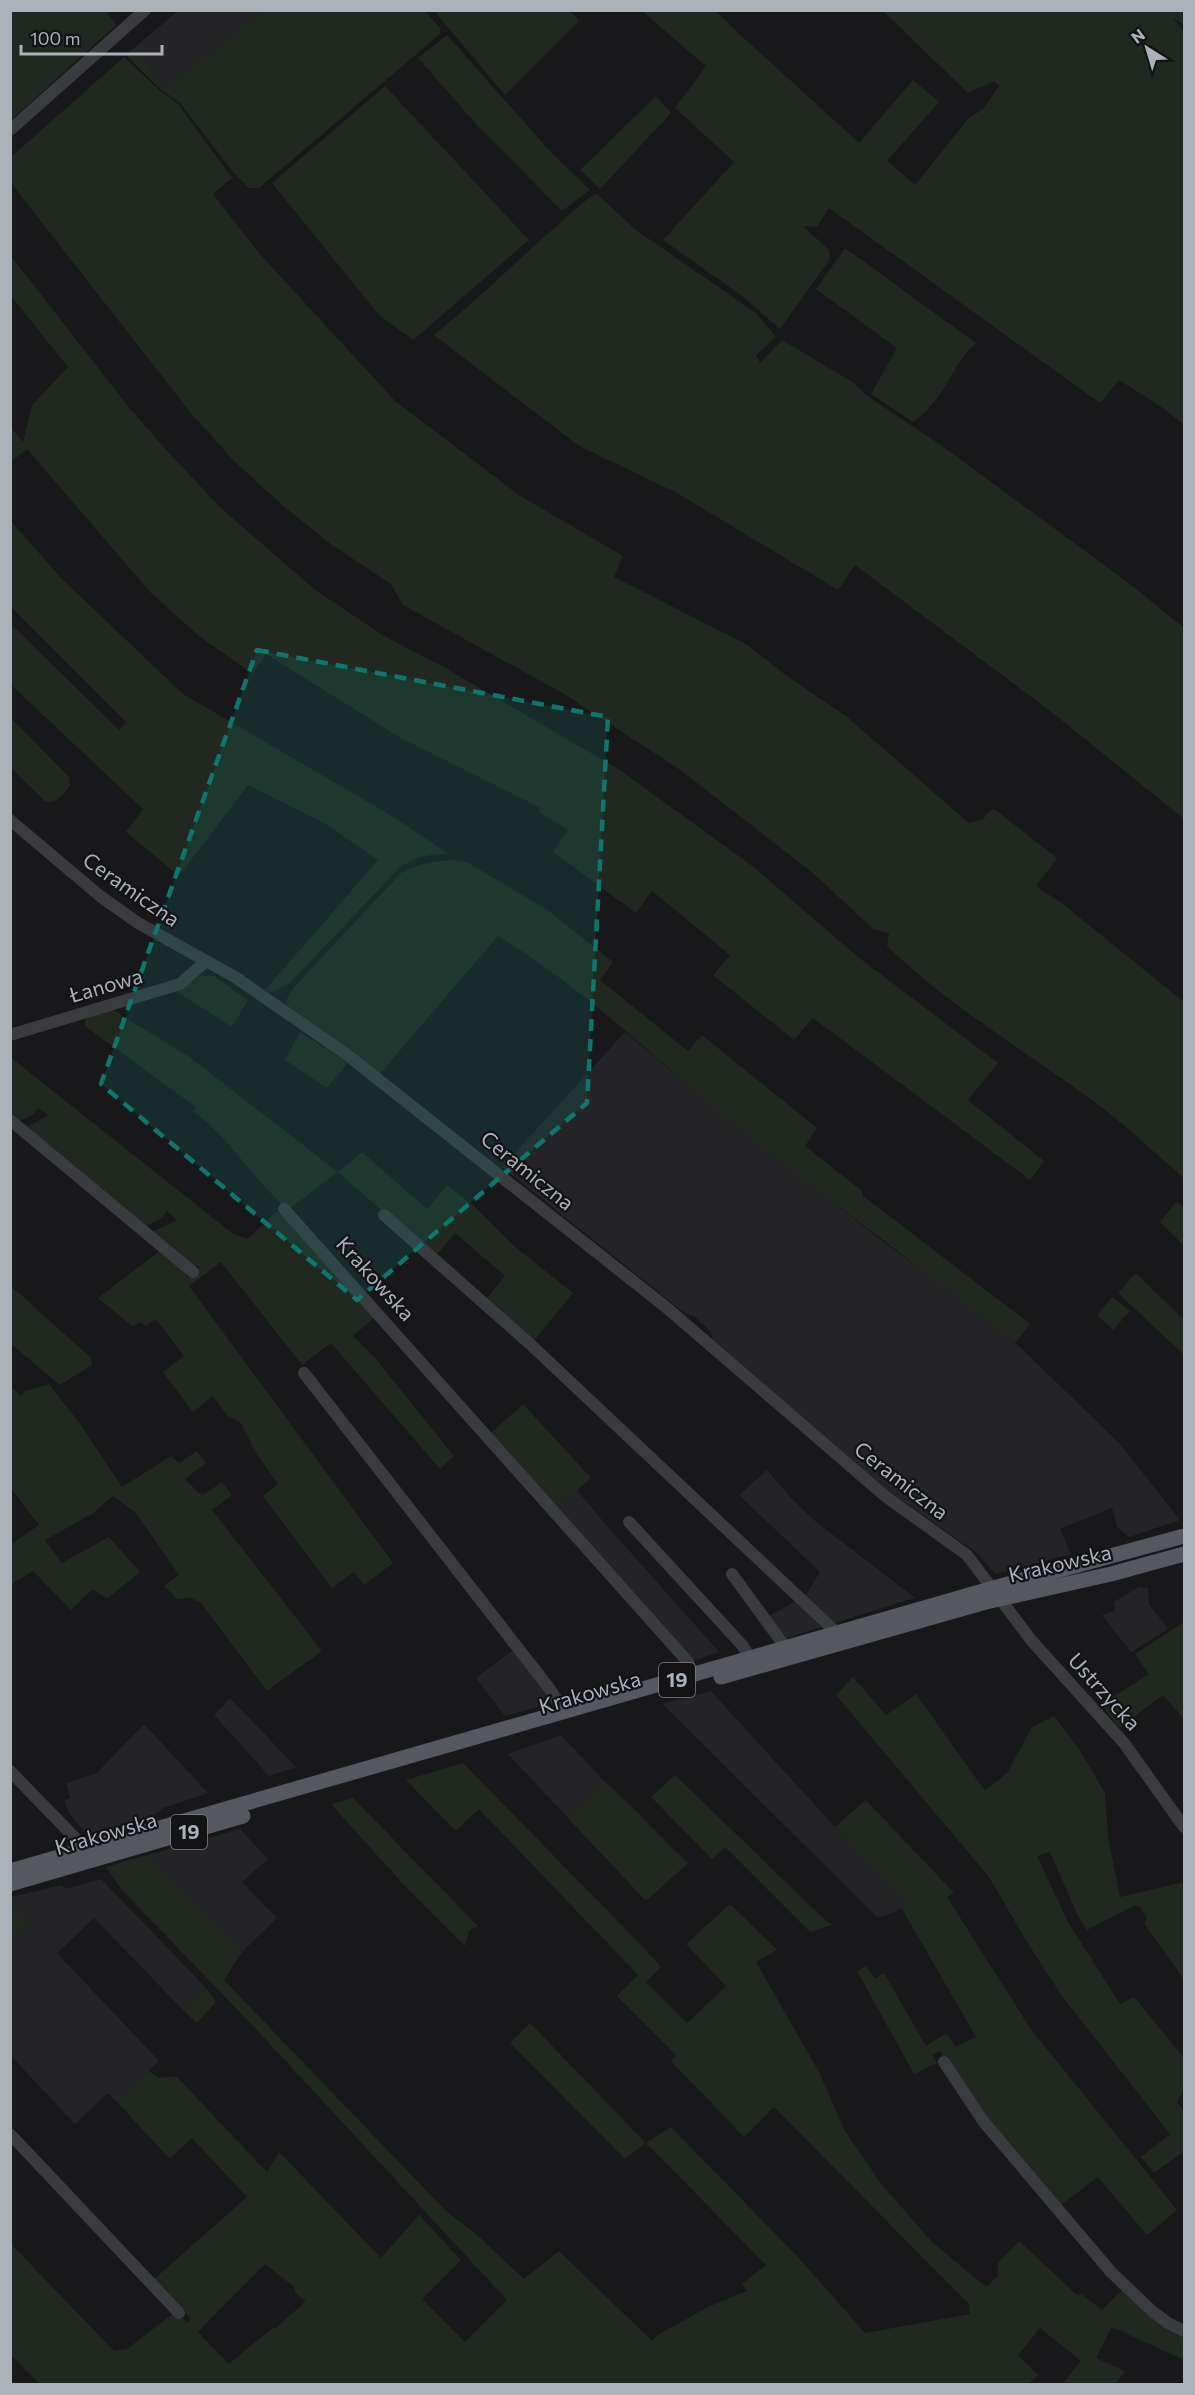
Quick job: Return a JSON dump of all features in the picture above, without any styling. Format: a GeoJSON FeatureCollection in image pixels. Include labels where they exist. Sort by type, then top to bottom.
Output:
{"type":"FeatureCollection","features":[{"type":"Feature","properties":{"kind":"main road","name":"Krakowska"},"geometry":{"type":"LineString","coordinates":[[10,1871],[86,1856],[996,1593],[1185,1536]]}},
{"type":"Feature","properties":{"kind":"main road","name":"Krakowska"},"geometry":{"type":"LineString","coordinates":[[10,1884],[86,1856],[837,1633],[996,1593],[1111,1574],[1185,1554]]}},
{"type":"Feature","properties":{"kind":"street"},"geometry":{"type":"LineString","coordinates":[[10,130],[145,10]]}},
{"type":"Feature","properties":{"kind":"street","name":"Ceramiczna"},"geometry":{"type":"LineString","coordinates":[[10,820],[100,896],[138,923],[235,977],[304,1023],[495,1170],[667,1308],[885,1496],[967,1556],[996,1593]]}},
{"type":"Feature","properties":{"kind":"street","name":"Łanowa"},"geometry":{"type":"LineString","coordinates":[[10,1035],[180,984],[205,962]]}},
{"type":"Feature","properties":{"kind":"street"},"geometry":{"type":"LineString","coordinates":[[10,1120],[193,1272]]}},
{"type":"Feature","properties":{"kind":"street","name":"Krakowska"},"geometry":{"type":"LineString","coordinates":[[284,1209],[688,1662],[693,1675]]}},
{"type":"Feature","properties":{"kind":"street"},"geometry":{"type":"LineString","coordinates":[[384,1215],[530,1344],[834,1627],[837,1633]]}},
{"type":"Feature","properties":{"kind":"street"},"geometry":{"type":"LineString","coordinates":[[304,1373],[549,1688],[565,1712]]}},
{"type":"Feature","properties":{"kind":"street"},"geometry":{"type":"LineString","coordinates":[[629,1522],[742,1645],[750,1658]]}},
{"type":"Feature","properties":{"kind":"street"},"geometry":{"type":"LineString","coordinates":[[732,1574],[786,1648]]}},
{"type":"Feature","properties":{"kind":"street","name":"Ustrzycka"},"geometry":{"type":"LineString","coordinates":[[996,1593],[1031,1640],[1124,1743],[1185,1827]]}},
{"type":"Feature","properties":{"kind":"street"},"geometry":{"type":"LineString","coordinates":[[10,1771],[70,1832],[86,1856]]}},
{"type":"Feature","properties":{"kind":"street"},"geometry":{"type":"LineString","coordinates":[[944,2062],[983,2121],[1111,2272],[1168,2324],[1185,2331]]}},
{"type":"Feature","properties":{"kind":"street"},"geometry":{"type":"LineString","coordinates":[[10,2134],[180,2313]]}},
{"type":"Feature","properties":{"kind":"highlighted area"},"geometry":{"type":"Polygon","coordinates":[[[257,650],[608,717],[587,1103],[357,1300],[101,1084],[257,650]]]}},
{"type":"Feature","properties":{"kind":"shaded area"},"geometry":{"type":"Polygon","coordinates":[[[11,10],[106,11],[116,25],[11,120],[11,10]]]}},
{"type":"Feature","properties":{"kind":"shaded area"},"geometry":{"type":"Polygon","coordinates":[[[178,11],[264,11],[164,87],[135,47],[178,11]]]}},
{"type":"Feature","properties":{"kind":"shaded area"},"geometry":{"type":"Polygon","coordinates":[[[264,11],[425,11],[440,28],[440,34],[259,188],[249,188],[233,172],[180,103],[159,88],[126,55],[135,47],[164,87],[264,11]]]}},
{"type":"Feature","properties":{"kind":"shaded area"},"geometry":{"type":"Polygon","coordinates":[[[434,11],[570,11],[579,21],[505,95],[434,11]]]}},
{"type":"Feature","properties":{"kind":"shaded area"},"geometry":{"type":"Polygon","coordinates":[[[642,11],[716,11],[859,143],[913,80],[939,102],[887,161],[915,185],[968,119],[984,108],[999,86],[994,81],[968,93],[883,11],[1184,11],[1184,25],[1173,18],[1184,32],[1184,425],[1163,408],[1119,380],[1100,403],[829,208],[817,227],[803,226],[829,250],[830,259],[780,329],[742,296],[663,240],[734,162],[675,108],[706,66],[642,11]]]}},
{"type":"Feature","properties":{"kind":"shaded area"},"geometry":{"type":"Polygon","coordinates":[[[447,35],[548,149],[590,190],[562,211],[478,126],[418,58],[447,35]]]}},
{"type":"Feature","properties":{"kind":"shaded area"},"geometry":{"type":"Polygon","coordinates":[[[124,57],[158,89],[178,104],[232,178],[213,194],[259,253],[395,401],[519,495],[623,556],[614,577],[746,644],[783,673],[847,717],[969,823],[983,819],[993,808],[1057,858],[1036,886],[1064,905],[1184,1002],[1184,1178],[1108,1113],[989,1028],[911,968],[887,946],[889,933],[873,929],[814,874],[679,769],[564,694],[403,605],[391,584],[332,545],[282,505],[233,460],[190,412],[11,183],[11,157],[124,57]]]}},
{"type":"Feature","properties":{"kind":"shaded area"},"geometry":{"type":"Polygon","coordinates":[[[385,86],[529,240],[413,340],[379,315],[272,183],[385,86]]]}},
{"type":"Feature","properties":{"kind":"shaded area"},"geometry":{"type":"Polygon","coordinates":[[[656,96],[671,113],[600,189],[580,170],[656,96]]]}},
{"type":"Feature","properties":{"kind":"shaded area"},"geometry":{"type":"Polygon","coordinates":[[[597,194],[636,230],[756,313],[776,337],[756,355],[760,363],[782,340],[854,383],[866,395],[945,448],[1130,584],[1184,628],[1184,819],[1054,714],[855,565],[838,590],[677,493],[579,446],[434,335],[571,213],[591,196],[597,194]]]}},
{"type":"Feature","properties":{"kind":"shaded area"},"geometry":{"type":"Polygon","coordinates":[[[845,248],[976,343],[959,363],[933,403],[913,422],[871,394],[897,348],[816,289],[845,248]]]}},
{"type":"Feature","properties":{"kind":"shaded area"},"geometry":{"type":"Polygon","coordinates":[[[11,256],[127,405],[168,452],[221,508],[314,589],[384,636],[442,666],[620,770],[751,865],[858,957],[998,1063],[968,1100],[1044,1161],[1030,1180],[813,1018],[794,1040],[713,975],[730,955],[652,891],[636,913],[553,852],[568,830],[540,813],[539,807],[399,737],[266,654],[253,674],[199,636],[150,592],[27,449],[11,462],[11,428],[23,442],[32,405],[68,367],[11,296],[11,256]]]}},
{"type":"Feature","properties":{"kind":"shaded area"},"geometry":{"type":"Polygon","coordinates":[[[10,520],[61,578],[183,694],[392,816],[449,854],[422,857],[399,868],[290,983],[271,993],[265,990],[378,860],[324,823],[248,785],[179,876],[126,832],[143,809],[11,685],[11,624],[119,730],[126,722],[11,607],[10,520]]]}},
{"type":"Feature","properties":{"kind":"shaded area"},"geometry":{"type":"Polygon","coordinates":[[[11,718],[69,777],[70,785],[57,800],[45,801],[11,768],[11,718]]]}},
{"type":"Feature","properties":{"kind":"shaded area"},"geometry":{"type":"Polygon","coordinates":[[[455,860],[467,862],[546,909],[613,962],[600,980],[688,1051],[702,1035],[817,1128],[805,1146],[862,1191],[862,1195],[1030,1324],[1015,1343],[773,1155],[561,979],[498,936],[379,1075],[287,1006],[286,1000],[294,987],[401,873],[427,863],[455,860]]]}},
{"type":"Feature","properties":{"kind":"shaded area"},"geometry":{"type":"Polygon","coordinates":[[[200,976],[214,976],[248,1000],[232,1027],[177,992],[200,976]]]}},
{"type":"Feature","properties":{"kind":"shaded area"},"geometry":{"type":"Polygon","coordinates":[[[113,1010],[188,1056],[338,1172],[288,1210],[219,1134],[193,1111],[197,1108],[85,1026],[85,1017],[113,1010]]]}},
{"type":"Feature","properties":{"kind":"shaded area"},"geometry":{"type":"Polygon","coordinates":[[[300,1032],[348,1063],[327,1088],[285,1060],[300,1032]]]}},
{"type":"Feature","properties":{"kind":"shaded area"},"geometry":{"type":"Polygon","coordinates":[[[625,1032],[741,1129],[891,1248],[940,1282],[1020,1347],[1120,1444],[1180,1520],[1129,1537],[1117,1527],[1112,1508],[1060,1529],[1071,1554],[995,1574],[977,1553],[886,1489],[712,1339],[711,1332],[694,1316],[685,1313],[502,1167],[625,1032]]]}},
{"type":"Feature","properties":{"kind":"shaded area"},"geometry":{"type":"Polygon","coordinates":[[[10,1057],[232,1233],[248,1239],[276,1212],[285,1218],[375,1317],[353,1336],[375,1358],[454,1456],[440,1469],[331,1343],[302,1365],[221,1262],[189,1286],[393,1563],[364,1585],[354,1572],[332,1588],[263,1496],[278,1484],[257,1455],[241,1423],[228,1416],[213,1396],[193,1412],[163,1372],[184,1356],[156,1319],[146,1326],[139,1322],[133,1327],[98,1298],[161,1250],[185,1271],[187,1278],[201,1267],[192,1265],[152,1232],[177,1220],[167,1211],[163,1217],[146,1226],[26,1127],[49,1115],[38,1108],[35,1113],[20,1121],[11,1113],[10,1057]]]}},
{"type":"Feature","properties":{"kind":"shaded area"},"geometry":{"type":"Polygon","coordinates":[[[362,1152],[427,1209],[447,1185],[475,1207],[514,1246],[573,1293],[532,1343],[485,1300],[505,1276],[455,1233],[435,1257],[338,1172],[362,1152]]]}},
{"type":"Feature","properties":{"kind":"shaded area"},"geometry":{"type":"Polygon","coordinates":[[[1177,1201],[1184,1208],[1184,1246],[1160,1222],[1177,1201]]]}},
{"type":"Feature","properties":{"kind":"shaded area"},"geometry":{"type":"Polygon","coordinates":[[[1136,1273],[1184,1320],[1184,1355],[1118,1293],[1136,1273]]]}},
{"type":"Feature","properties":{"kind":"shaded area"},"geometry":{"type":"Polygon","coordinates":[[[11,1286],[91,1358],[92,1365],[60,1385],[11,1344],[11,1286]]]}},
{"type":"Feature","properties":{"kind":"shaded area"},"geometry":{"type":"Polygon","coordinates":[[[1112,1297],[1130,1311],[1113,1330],[1097,1315],[1112,1297]]]}},
{"type":"Feature","properties":{"kind":"shaded area"},"geometry":{"type":"Polygon","coordinates":[[[49,1384],[81,1425],[122,1487],[171,1456],[179,1463],[197,1451],[206,1463],[185,1479],[202,1496],[222,1482],[232,1495],[212,1510],[322,1651],[267,1691],[200,1602],[191,1598],[177,1599],[164,1586],[179,1575],[135,1512],[113,1496],[92,1514],[45,1540],[62,1563],[109,1537],[140,1572],[107,1599],[93,1589],[71,1610],[33,1571],[11,1585],[11,1541],[13,1543],[39,1525],[11,1489],[11,1386],[21,1396],[25,1391],[49,1384]]]}},
{"type":"Feature","properties":{"kind":"shaded area"},"geometry":{"type":"Polygon","coordinates":[[[523,1404],[591,1478],[556,1508],[490,1434],[523,1404]]]}},
{"type":"Feature","properties":{"kind":"shaded area"},"geometry":{"type":"Polygon","coordinates":[[[767,1470],[815,1521],[915,1598],[783,1639],[767,1617],[805,1596],[820,1572],[739,1495],[767,1470]]]}},
{"type":"Feature","properties":{"kind":"shaded area"},"geometry":{"type":"Polygon","coordinates":[[[577,1490],[719,1652],[693,1661],[556,1508],[577,1490]]]}},
{"type":"Feature","properties":{"kind":"shaded area"},"geometry":{"type":"Polygon","coordinates":[[[1139,1587],[1148,1588],[1149,1604],[1168,1629],[1131,1652],[1102,1615],[1115,1611],[1114,1602],[1139,1587]]]}},
{"type":"Feature","properties":{"kind":"shaded area"},"geometry":{"type":"Polygon","coordinates":[[[1184,1622],[1184,1719],[1163,1695],[1119,1728],[1101,1704],[1149,1674],[1135,1654],[1184,1622]]]}},
{"type":"Feature","properties":{"kind":"shaded area"},"geometry":{"type":"Polygon","coordinates":[[[521,1644],[564,1700],[505,1716],[476,1678],[521,1644]]]}},
{"type":"Feature","properties":{"kind":"shaded area"},"geometry":{"type":"Polygon","coordinates":[[[853,1677],[886,1715],[916,1694],[985,1791],[1008,1772],[1031,1728],[1054,1716],[1081,1752],[1105,1793],[1108,1836],[1120,1897],[1184,1882],[1184,1980],[1144,1923],[1147,1918],[1140,1907],[1135,1905],[1087,1930],[1077,1914],[1050,1852],[1037,1856],[1068,1922],[1120,2004],[1134,1997],[1184,2058],[1184,2089],[1177,2102],[1184,2111],[1184,2151],[1154,2173],[1141,2157],[1170,2134],[1062,1996],[989,1877],[836,1695],[853,1677]]]}},
{"type":"Feature","properties":{"kind":"shaded area"},"geometry":{"type":"Polygon","coordinates":[[[711,1691],[909,1906],[878,1918],[662,1704],[711,1691]]]}},
{"type":"Feature","properties":{"kind":"shaded area"},"geometry":{"type":"Polygon","coordinates":[[[230,1698],[296,1767],[269,1776],[214,1715],[230,1698]]]}},
{"type":"Feature","properties":{"kind":"shaded area"},"geometry":{"type":"Polygon","coordinates":[[[144,1724],[208,1793],[163,1808],[139,1826],[91,1840],[68,1812],[65,1800],[70,1798],[66,1783],[97,1773],[144,1724]]]}},
{"type":"Feature","properties":{"kind":"shaded area"},"geometry":{"type":"Polygon","coordinates":[[[561,1735],[606,1783],[568,1818],[508,1754],[561,1735]]]}},
{"type":"Feature","properties":{"kind":"shaded area"},"geometry":{"type":"Polygon","coordinates":[[[463,1763],[661,1967],[646,1982],[687,2023],[726,1986],[686,1944],[730,1904],[777,1950],[756,1962],[819,2072],[845,2131],[882,2185],[932,2242],[986,2287],[998,2276],[998,2263],[1019,2241],[1078,2296],[1081,2294],[1102,2310],[1123,2289],[1176,2333],[1184,2337],[1184,2360],[1112,2327],[1096,2358],[1125,2371],[1116,2384],[1062,2384],[1081,2361],[1040,2328],[1018,2355],[1038,2375],[1029,2384],[39,2384],[11,2355],[10,2243],[114,2351],[127,2349],[175,2312],[188,2323],[190,2318],[153,2280],[247,2197],[192,2138],[170,2159],[117,2102],[148,2071],[160,2078],[176,2076],[267,2172],[279,2152],[381,2258],[419,2215],[461,2260],[422,2299],[465,2342],[507,2300],[255,2028],[121,1889],[106,1867],[147,1855],[242,1952],[224,1980],[446,2211],[476,2234],[524,2279],[559,2251],[652,2341],[656,2336],[708,2307],[747,2291],[742,2284],[766,2265],[646,2143],[671,2127],[797,2256],[865,2333],[970,2314],[969,2304],[774,2107],[744,2137],[671,2061],[676,2055],[617,1996],[638,1975],[479,1809],[456,1831],[406,1780],[463,1763]],[[265,2264],[198,2332],[229,2364],[271,2329],[276,2328],[306,2301],[296,2294],[293,2286],[265,2264]]]}},
{"type":"Feature","properties":{"kind":"shaded area"},"geometry":{"type":"Polygon","coordinates":[[[675,1775],[832,1925],[810,1932],[725,1847],[712,1859],[651,1797],[675,1775]]]}},
{"type":"Feature","properties":{"kind":"shaded area"},"geometry":{"type":"Polygon","coordinates":[[[606,1783],[688,1863],[646,1901],[568,1818],[606,1783]]]}},
{"type":"Feature","properties":{"kind":"shaded area"},"geometry":{"type":"Polygon","coordinates":[[[353,1798],[478,1926],[469,1931],[465,1946],[404,1885],[331,1804],[353,1798]]]}},
{"type":"Feature","properties":{"kind":"shaded area"},"geometry":{"type":"Polygon","coordinates":[[[866,1800],[954,1893],[947,1897],[1030,2028],[1177,2210],[1147,2235],[1098,2177],[1061,2205],[994,2129],[944,2062],[940,2051],[932,2055],[937,2063],[914,2074],[857,1971],[866,1966],[875,1979],[884,1973],[926,2046],[946,2033],[956,2047],[976,2037],[902,1909],[908,1906],[835,1827],[866,1800]]]}},
{"type":"Feature","properties":{"kind":"shaded area"},"geometry":{"type":"Polygon","coordinates":[[[240,1829],[268,1859],[242,1882],[277,1918],[242,1952],[147,1855],[240,1829]]]}},
{"type":"Feature","properties":{"kind":"shaded area"},"geometry":{"type":"Polygon","coordinates":[[[101,1879],[206,1988],[184,2011],[94,1918],[57,1953],[159,2061],[117,2102],[108,2093],[75,2124],[11,2056],[11,1936],[31,1926],[11,1905],[11,1897],[62,1885],[65,1889],[101,1879]]]}},
{"type":"Feature","properties":{"kind":"shaded area"},"geometry":{"type":"Polygon","coordinates":[[[11,1905],[31,1926],[10,1936],[11,1905]]]}},
{"type":"Feature","properties":{"kind":"shaded area"},"geometry":{"type":"Polygon","coordinates":[[[206,1988],[216,2002],[197,2023],[184,2011],[206,1988]]]}},
{"type":"Feature","properties":{"kind":"shaded area"},"geometry":{"type":"Polygon","coordinates":[[[530,2023],[646,2143],[625,2159],[510,2043],[530,2023]]]}}]}
